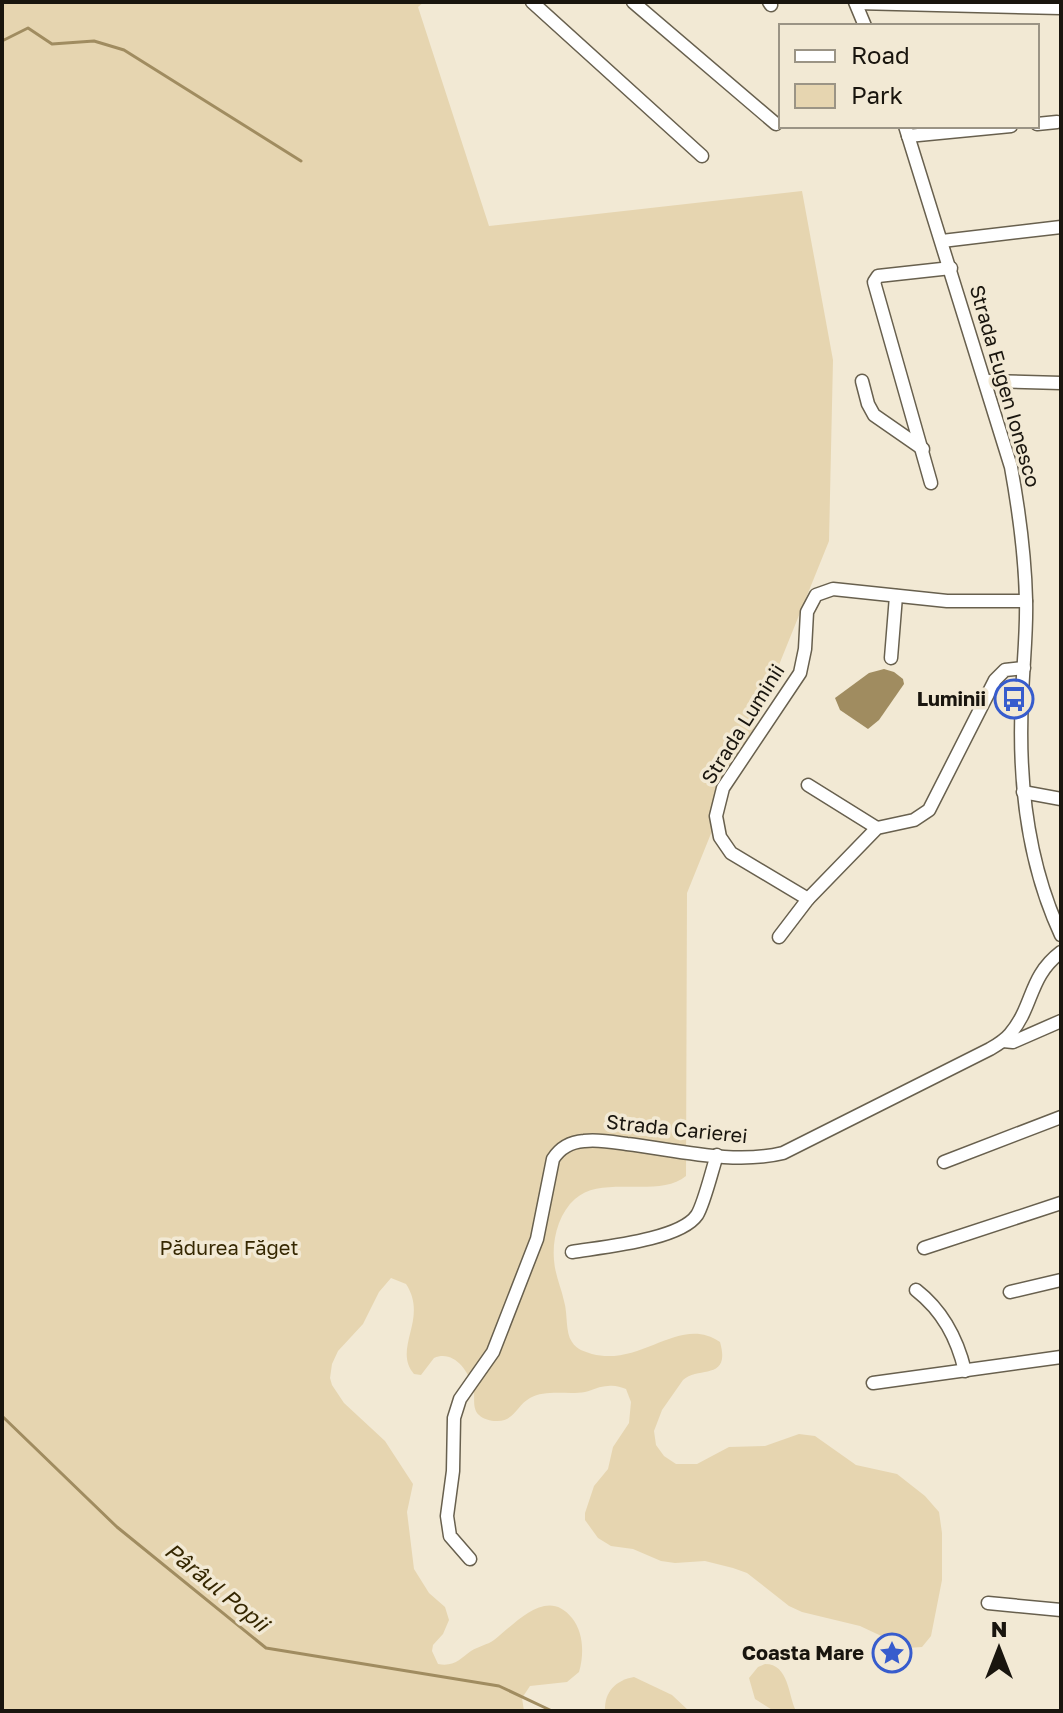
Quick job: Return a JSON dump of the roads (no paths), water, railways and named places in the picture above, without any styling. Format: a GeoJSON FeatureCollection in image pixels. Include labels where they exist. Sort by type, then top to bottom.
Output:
{"type":"FeatureCollection","features":[{"type":"Feature","properties":{"kind":"street"},"geometry":{"type":"LineString","coordinates":[[532,2],[702,156]]}},
{"type":"Feature","properties":{"kind":"street"},"geometry":{"type":"LineString","coordinates":[[633,2],[776,124]]}},
{"type":"Feature","properties":{"kind":"street"},"geometry":{"type":"LineString","coordinates":[[864,24],[855,2],[1061,8]]}},
{"type":"Feature","properties":{"kind":"street"},"geometry":{"type":"LineString","coordinates":[[1039,124],[1057,122]]}},
{"type":"Feature","properties":{"kind":"street","name":"Strada Eugen Ionesco"},"geometry":{"type":"LineString","coordinates":[[969,128],[907,131],[1013,473],[1022,532],[1026,601],[1021,749],[1023,792],[1046,896],[1061,935]]}},
{"type":"Feature","properties":{"kind":"street"},"geometry":{"type":"LineString","coordinates":[[942,241],[1061,227]]}},
{"type":"Feature","properties":{"kind":"street"},"geometry":{"type":"LineString","coordinates":[[931,483],[875,278],[951,268]]}},
{"type":"Feature","properties":{"kind":"street"},"geometry":{"type":"LineString","coordinates":[[862,381],[874,415],[923,449]]}},
{"type":"Feature","properties":{"kind":"street"},"geometry":{"type":"LineString","coordinates":[[986,381],[1061,383]]}},
{"type":"Feature","properties":{"kind":"street","name":"Strada Luminii"},"geometry":{"type":"LineString","coordinates":[[808,899],[728,850],[716,822],[720,795],[800,673],[807,612],[812,599],[820,592],[833,589],[980,603],[1026,601]]}},
{"type":"Feature","properties":{"kind":"street"},"geometry":{"type":"LineString","coordinates":[[891,658],[896,596]]}},
{"type":"Feature","properties":{"kind":"street"},"geometry":{"type":"LineString","coordinates":[[779,937],[808,899],[877,828],[917,819],[929,810],[995,680],[1005,670],[1024,668]]}},
{"type":"Feature","properties":{"kind":"street"},"geometry":{"type":"LineString","coordinates":[[808,785],[877,828]]}},
{"type":"Feature","properties":{"kind":"street"},"geometry":{"type":"LineString","coordinates":[[1023,792],[1061,799]]}},
{"type":"Feature","properties":{"kind":"street","name":"Strada Carierei"},"geometry":{"type":"LineString","coordinates":[[470,1559],[450,1536],[447,1516],[453,1471],[454,1418],[460,1399],[493,1352],[537,1239],[553,1159],[567,1145],[594,1140],[717,1155],[765,1157],[783,1153],[1003,1041],[1021,1018],[1042,969],[1061,952]]}},
{"type":"Feature","properties":{"kind":"street"},"geometry":{"type":"LineString","coordinates":[[1003,1041],[1013,1042],[1061,1021]]}},
{"type":"Feature","properties":{"kind":"street"},"geometry":{"type":"LineString","coordinates":[[944,1162],[1061,1117]]}},
{"type":"Feature","properties":{"kind":"street"},"geometry":{"type":"LineString","coordinates":[[572,1252],[618,1244],[688,1225],[699,1212],[717,1155]]}},
{"type":"Feature","properties":{"kind":"street"},"geometry":{"type":"LineString","coordinates":[[924,1248],[1061,1203]]}},
{"type":"Feature","properties":{"kind":"street"},"geometry":{"type":"LineString","coordinates":[[1010,1292],[1061,1280]]}},
{"type":"Feature","properties":{"kind":"street"},"geometry":{"type":"LineString","coordinates":[[916,1290],[945,1320],[959,1347],[965,1371]]}},
{"type":"Feature","properties":{"kind":"street"},"geometry":{"type":"LineString","coordinates":[[873,1383],[1061,1357]]}},
{"type":"Feature","properties":{"kind":"street"},"geometry":{"type":"LineString","coordinates":[[988,1603],[1061,1610]]}},
{"type":"Feature","properties":{"kind":"waterway"},"geometry":{"type":"LineString","coordinates":[[2,41],[28,28],[52,44],[94,41],[124,50],[301,161]]}},
{"type":"Feature","properties":{"kind":"waterway","name":"Pârâul Popii"},"geometry":{"type":"LineString","coordinates":[[2,1416],[117,1527],[266,1648],[499,1686],[552,1711]]}},
{"type":"Feature","properties":{"kind":"place","name":"Luminii"},"geometry":{"type":"Point","coordinates":[1014,699]}},
{"type":"Feature","properties":{"kind":"place","name":"Coasta Mare"},"geometry":{"type":"Point","coordinates":[892,1653]}},
{"type":"Feature","properties":{"kind":"park label","name":"Pădurea Făget"},"geometry":{"type":"Point","coordinates":[229,1248]}}]}
